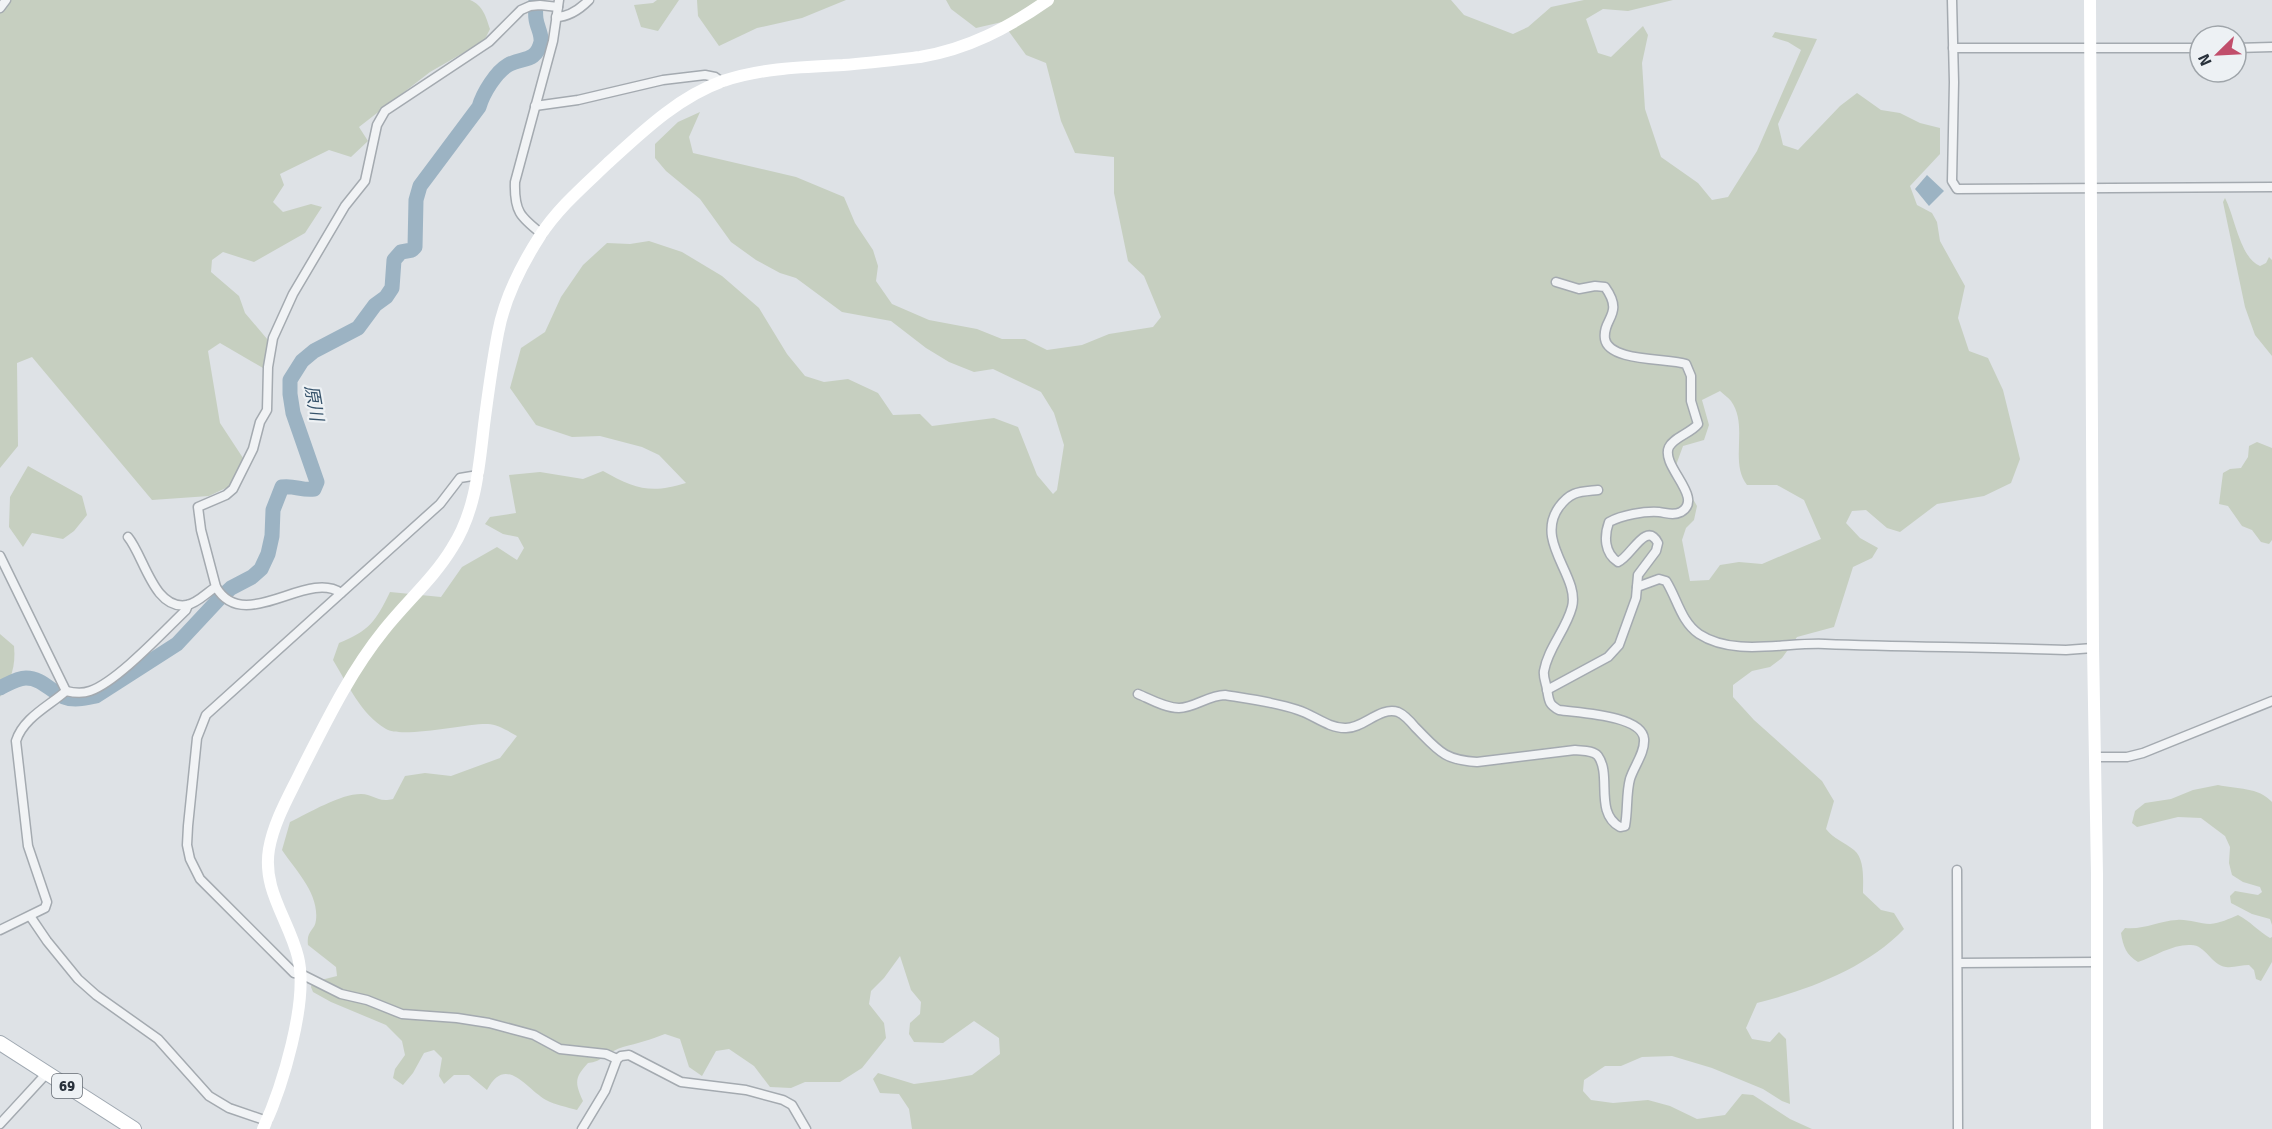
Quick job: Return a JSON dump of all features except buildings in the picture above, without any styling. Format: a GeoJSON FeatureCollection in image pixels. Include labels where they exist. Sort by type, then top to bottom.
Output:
{"type":"FeatureCollection","features":[{"type":"Feature","properties":{"kind":"main road","name":"69"},"geometry":{"type":"LineString","coordinates":[[0,1043],[134,1129]]}},
{"type":"Feature","properties":{"kind":"street"},"geometry":{"type":"LineString","coordinates":[[0,8],[6,0]]}},
{"type":"Feature","properties":{"kind":"street"},"geometry":{"type":"LineString","coordinates":[[556,17],[572,13],[589,0]]}},
{"type":"Feature","properties":{"kind":"street"},"geometry":{"type":"LineString","coordinates":[[30,916],[47,942],[78,979],[96,995],[158,1039],[209,1096],[265,1125],[296,1025],[301,999],[301,974],[294,944],[278,910],[269,880],[268,853],[272,833],[309,756],[366,653],[454,546],[468,513],[478,475],[489,382],[499,328],[523,268],[542,234],[577,192],[634,140],[669,111],[697,93],[722,82],[755,73],[791,68],[862,64],[946,53],[996,33],[1048,0]]}},
{"type":"Feature","properties":{"kind":"street"},"geometry":{"type":"LineString","coordinates":[[1952,0],[1952,182],[1957,189],[2272,187]]}},
{"type":"Feature","properties":{"kind":"street"},"geometry":{"type":"LineString","coordinates":[[2091,0],[2097,1129]]}},
{"type":"Feature","properties":{"kind":"street"},"geometry":{"type":"LineString","coordinates":[[341,593],[326,587],[238,605],[220,593],[201,530],[198,507],[226,495],[233,489],[253,449],[260,422],[267,411],[268,367],[273,338],[293,294],[345,206],[365,181],[377,125],[385,111],[489,42],[521,10],[530,6],[559,4],[553,41],[515,183],[514,200],[518,212],[542,234]]}},
{"type":"Feature","properties":{"kind":"street"},"geometry":{"type":"LineString","coordinates":[[2248,48],[2272,47]]}},
{"type":"Feature","properties":{"kind":"street"},"geometry":{"type":"LineString","coordinates":[[1953,48],[2188,48]]}},
{"type":"Feature","properties":{"kind":"street"},"geometry":{"type":"LineString","coordinates":[[535,106],[578,100],[663,80],[705,75],[715,76],[722,82]]}},
{"type":"Feature","properties":{"kind":"street"},"geometry":{"type":"LineString","coordinates":[[1547,690],[1608,657],[1619,645],[1636,598],[1638,575],[1656,551],[1658,543],[1650,534],[1645,536],[1624,559],[1618,562],[1613,559],[1605,541],[1605,533],[1609,522],[1616,519],[1647,513],[1671,515],[1687,507],[1689,498],[1667,455],[1673,442],[1693,430],[1698,424],[1691,401],[1691,376],[1686,363],[1628,356],[1610,348],[1605,339],[1614,308],[1612,296],[1605,287],[1580,289],[1556,282]]}},
{"type":"Feature","properties":{"kind":"street"},"geometry":{"type":"LineString","coordinates":[[478,475],[460,478],[440,504],[206,715],[200,726],[196,749],[187,845],[195,871],[200,879],[294,973],[301,974],[341,994],[367,1000],[402,1014],[489,1023],[534,1035],[560,1049],[606,1054],[616,1059]]}},
{"type":"Feature","properties":{"kind":"street"},"geometry":{"type":"LineString","coordinates":[[1138,694],[1167,706],[1181,708],[1214,695],[1225,694],[1298,710],[1334,726],[1348,728],[1383,713],[1396,711],[1407,718],[1437,749],[1454,760],[1461,761],[1477,762],[1575,750],[1591,752],[1598,757],[1602,768],[1604,802],[1610,818],[1614,824],[1620,827],[1625,826],[1630,779],[1642,749],[1644,737],[1640,729],[1628,721],[1617,718],[1560,710],[1548,700],[1544,672],[1572,607],[1573,599],[1557,553],[1551,527],[1552,517],[1566,497],[1576,492],[1598,490]]}},
{"type":"Feature","properties":{"kind":"street"},"geometry":{"type":"LineString","coordinates":[[128,537],[137,550],[155,588],[175,604],[188,604],[220,593]]}},
{"type":"Feature","properties":{"kind":"street"},"geometry":{"type":"LineString","coordinates":[[0,556],[63,694]]}},
{"type":"Feature","properties":{"kind":"street"},"geometry":{"type":"LineString","coordinates":[[1637,587],[1659,579],[1666,581],[1688,624],[1698,634],[1712,641],[1730,645],[2093,648]]}},
{"type":"Feature","properties":{"kind":"street"},"geometry":{"type":"LineString","coordinates":[[0,930],[45,908],[47,902],[28,846],[16,741],[19,731],[63,694],[88,692],[116,675],[186,610],[188,604]]}},
{"type":"Feature","properties":{"kind":"street"},"geometry":{"type":"LineString","coordinates":[[2096,757],[2127,757],[2143,753],[2272,701]]}},
{"type":"Feature","properties":{"kind":"street"},"geometry":{"type":"LineString","coordinates":[[1957,870],[1958,1129]]}},
{"type":"Feature","properties":{"kind":"street"},"geometry":{"type":"LineString","coordinates":[[1958,963],[2096,962]]}},
{"type":"Feature","properties":{"kind":"street"},"geometry":{"type":"LineString","coordinates":[[582,1129],[605,1091],[616,1059],[629,1055],[681,1082],[746,1090],[783,1100],[792,1105],[806,1129]]}},
{"type":"Feature","properties":{"kind":"street"},"geometry":{"type":"LineString","coordinates":[[0,1124],[47,1073]]}},
{"type":"Feature","properties":{"kind":"green space"},"geometry":{"type":"Polygon","coordinates":[[[0,0],[470,0],[481,8],[485,16],[490,29],[484,41],[430,72],[359,127],[368,141],[351,157],[329,150],[280,174],[284,185],[273,202],[283,212],[311,204],[322,207],[305,233],[254,262],[223,252],[212,260],[211,272],[239,296],[245,313],[273,346],[263,368],[220,343],[208,351],[220,423],[243,458],[230,486],[209,496],[152,500],[32,357],[17,363],[18,446],[0,468],[0,0]]]}},
{"type":"Feature","properties":{"kind":"green space"},"geometry":{"type":"Polygon","coordinates":[[[657,0],[679,0],[658,31],[641,27],[634,5],[653,3],[657,0]]]}},
{"type":"Feature","properties":{"kind":"green space"},"geometry":{"type":"Polygon","coordinates":[[[697,0],[846,0],[802,18],[757,28],[719,46],[698,16],[697,0]]]}},
{"type":"Feature","properties":{"kind":"green space"},"geometry":{"type":"Polygon","coordinates":[[[946,0],[1451,0],[1464,15],[1513,34],[1528,27],[1551,7],[1584,0],[1673,0],[1628,11],[1603,9],[1586,19],[1598,53],[1611,57],[1643,26],[1648,35],[1642,63],[1645,109],[1661,157],[1698,183],[1712,200],[1728,197],[1757,151],[1801,50],[1788,42],[1772,37],[1775,32],[1817,39],[1778,124],[1783,145],[1798,150],[1840,106],[1857,93],[1881,110],[1900,113],[1920,123],[1940,128],[1940,154],[1910,186],[1917,205],[1932,213],[1937,222],[1940,241],[1965,286],[1958,318],[1969,351],[1988,358],[2003,390],[2020,459],[2011,483],[1984,496],[1937,504],[1900,532],[1887,528],[1866,510],[1852,511],[1846,523],[1860,538],[1878,548],[1872,558],[1853,567],[1834,627],[1797,637],[1782,658],[1770,667],[1752,671],[1733,685],[1733,697],[1754,720],[1822,781],[1834,801],[1826,829],[1858,854],[1863,870],[1863,893],[1881,910],[1894,913],[1904,929],[1873,955],[1836,976],[1757,1003],[1746,1028],[1752,1039],[1770,1042],[1779,1032],[1786,1039],[1790,1104],[1763,1089],[1712,1068],[1672,1056],[1642,1057],[1621,1066],[1605,1066],[1584,1080],[1583,1091],[1591,1100],[1613,1103],[1648,1100],[1670,1106],[1697,1119],[1725,1115],[1742,1094],[1753,1095],[1790,1119],[1812,1129],[912,1129],[909,1109],[899,1094],[880,1093],[873,1079],[878,1073],[914,1084],[972,1075],[1000,1054],[999,1038],[974,1021],[943,1043],[914,1042],[909,1034],[910,1023],[920,1014],[921,1002],[911,990],[900,956],[871,991],[869,1004],[884,1023],[886,1038],[862,1068],[840,1082],[805,1082],[791,1088],[770,1087],[754,1066],[729,1049],[716,1051],[702,1076],[689,1067],[680,1039],[665,1034],[618,1049],[597,1061],[588,1063],[577,1081],[583,1101],[577,1110],[546,1100],[516,1077],[508,1074],[501,1075],[494,1080],[487,1090],[469,1075],[454,1075],[444,1084],[439,1076],[442,1058],[434,1050],[424,1053],[403,1085],[393,1078],[395,1069],[405,1055],[402,1041],[386,1025],[313,992],[311,987],[313,979],[321,980],[337,976],[336,967],[308,945],[308,936],[316,920],[316,910],[305,883],[282,850],[290,822],[344,797],[365,794],[383,800],[393,799],[405,776],[425,773],[451,776],[500,758],[517,736],[492,724],[420,732],[394,732],[386,729],[362,707],[333,660],[339,643],[358,634],[376,618],[390,592],[441,597],[462,567],[497,547],[517,560],[524,548],[518,537],[503,534],[485,524],[490,517],[516,513],[509,475],[540,472],[583,479],[603,471],[643,488],[663,488],[686,483],[659,455],[642,447],[600,436],[572,437],[536,425],[510,388],[521,348],[545,332],[561,297],[583,265],[607,243],[630,244],[649,241],[682,252],[722,276],[759,308],[787,354],[805,376],[824,382],[848,379],[878,393],[893,415],[920,414],[932,426],[994,418],[1018,427],[1037,475],[1053,494],[1057,490],[1064,445],[1054,413],[1041,392],[993,369],[974,372],[949,362],[926,348],[891,321],[842,312],[796,278],[780,273],[756,260],[731,242],[700,199],[666,171],[655,158],[655,144],[678,122],[700,112],[689,137],[693,153],[796,177],[844,197],[855,223],[873,250],[878,266],[876,281],[892,304],[929,320],[977,329],[1002,339],[1025,339],[1047,350],[1082,345],[1109,334],[1153,327],[1161,317],[1144,276],[1128,261],[1114,193],[1114,157],[1075,153],[1061,121],[1046,63],[1026,55],[1002,22],[976,28],[951,9],[946,0]],[[1720,391],[1702,400],[1709,425],[1704,440],[1683,446],[1675,468],[1697,506],[1694,520],[1686,528],[1682,540],[1690,581],[1709,580],[1720,565],[1739,562],[1762,564],[1821,539],[1804,500],[1777,485],[1747,485],[1739,466],[1739,421],[1731,401],[1720,391]]]}},
{"type":"Feature","properties":{"kind":"green space"},"geometry":{"type":"Polygon","coordinates":[[[2225,198],[2243,246],[2253,262],[2260,266],[2266,263],[2269,257],[2272,260],[2272,356],[2255,335],[2245,307],[2223,202],[2225,198]]]}},
{"type":"Feature","properties":{"kind":"green space"},"geometry":{"type":"Polygon","coordinates":[[[2257,442],[2272,448],[2272,540],[2269,544],[2261,542],[2252,530],[2242,526],[2228,506],[2219,504],[2223,473],[2230,469],[2241,468],[2248,457],[2249,446],[2257,442]]]}},
{"type":"Feature","properties":{"kind":"green space"},"geometry":{"type":"Polygon","coordinates":[[[28,466],[82,496],[87,515],[74,531],[63,539],[32,533],[23,547],[9,527],[10,497],[28,466]]]}},
{"type":"Feature","properties":{"kind":"green space"},"geometry":{"type":"Polygon","coordinates":[[[0,634],[14,646],[14,660],[12,673],[0,697],[0,634]]]}},
{"type":"Feature","properties":{"kind":"green space"},"geometry":{"type":"Polygon","coordinates":[[[2218,785],[2254,791],[2272,802],[2272,925],[2270,919],[2252,914],[2231,903],[2230,896],[2235,891],[2258,895],[2262,892],[2260,887],[2243,882],[2232,875],[2229,863],[2230,847],[2225,836],[2201,818],[2178,817],[2137,827],[2132,823],[2135,811],[2145,803],[2171,799],[2193,790],[2218,785]]]}},
{"type":"Feature","properties":{"kind":"green space"},"geometry":{"type":"Polygon","coordinates":[[[2238,915],[2270,938],[2272,937],[2272,962],[2261,981],[2256,979],[2254,970],[2249,965],[2229,967],[2221,965],[2201,948],[2191,945],[2171,948],[2138,962],[2128,953],[2121,933],[2125,928],[2138,928],[2177,920],[2210,924],[2238,915]]]}},
{"type":"Feature","properties":{"kind":"water"},"geometry":{"type":"Polygon","coordinates":[[[1927,175],[1944,191],[1929,206],[1915,189],[1927,175]]]}},
{"type":"Feature","properties":{"kind":"waterway","name":"原川"},"geometry":{"type":"LineString","coordinates":[[0,688],[26,678],[37,680],[68,698],[80,699],[96,696],[177,644],[231,588],[252,577],[261,569],[268,554],[272,536],[273,510],[282,487],[314,489],[317,482],[293,413],[290,380],[302,361],[314,351],[358,328],[375,305],[386,297],[392,288],[394,260],[401,252],[412,250],[415,247],[416,200],[420,186],[479,107],[487,89],[499,73],[508,65],[532,56],[539,49],[541,39],[536,19],[536,0]]}}]}
